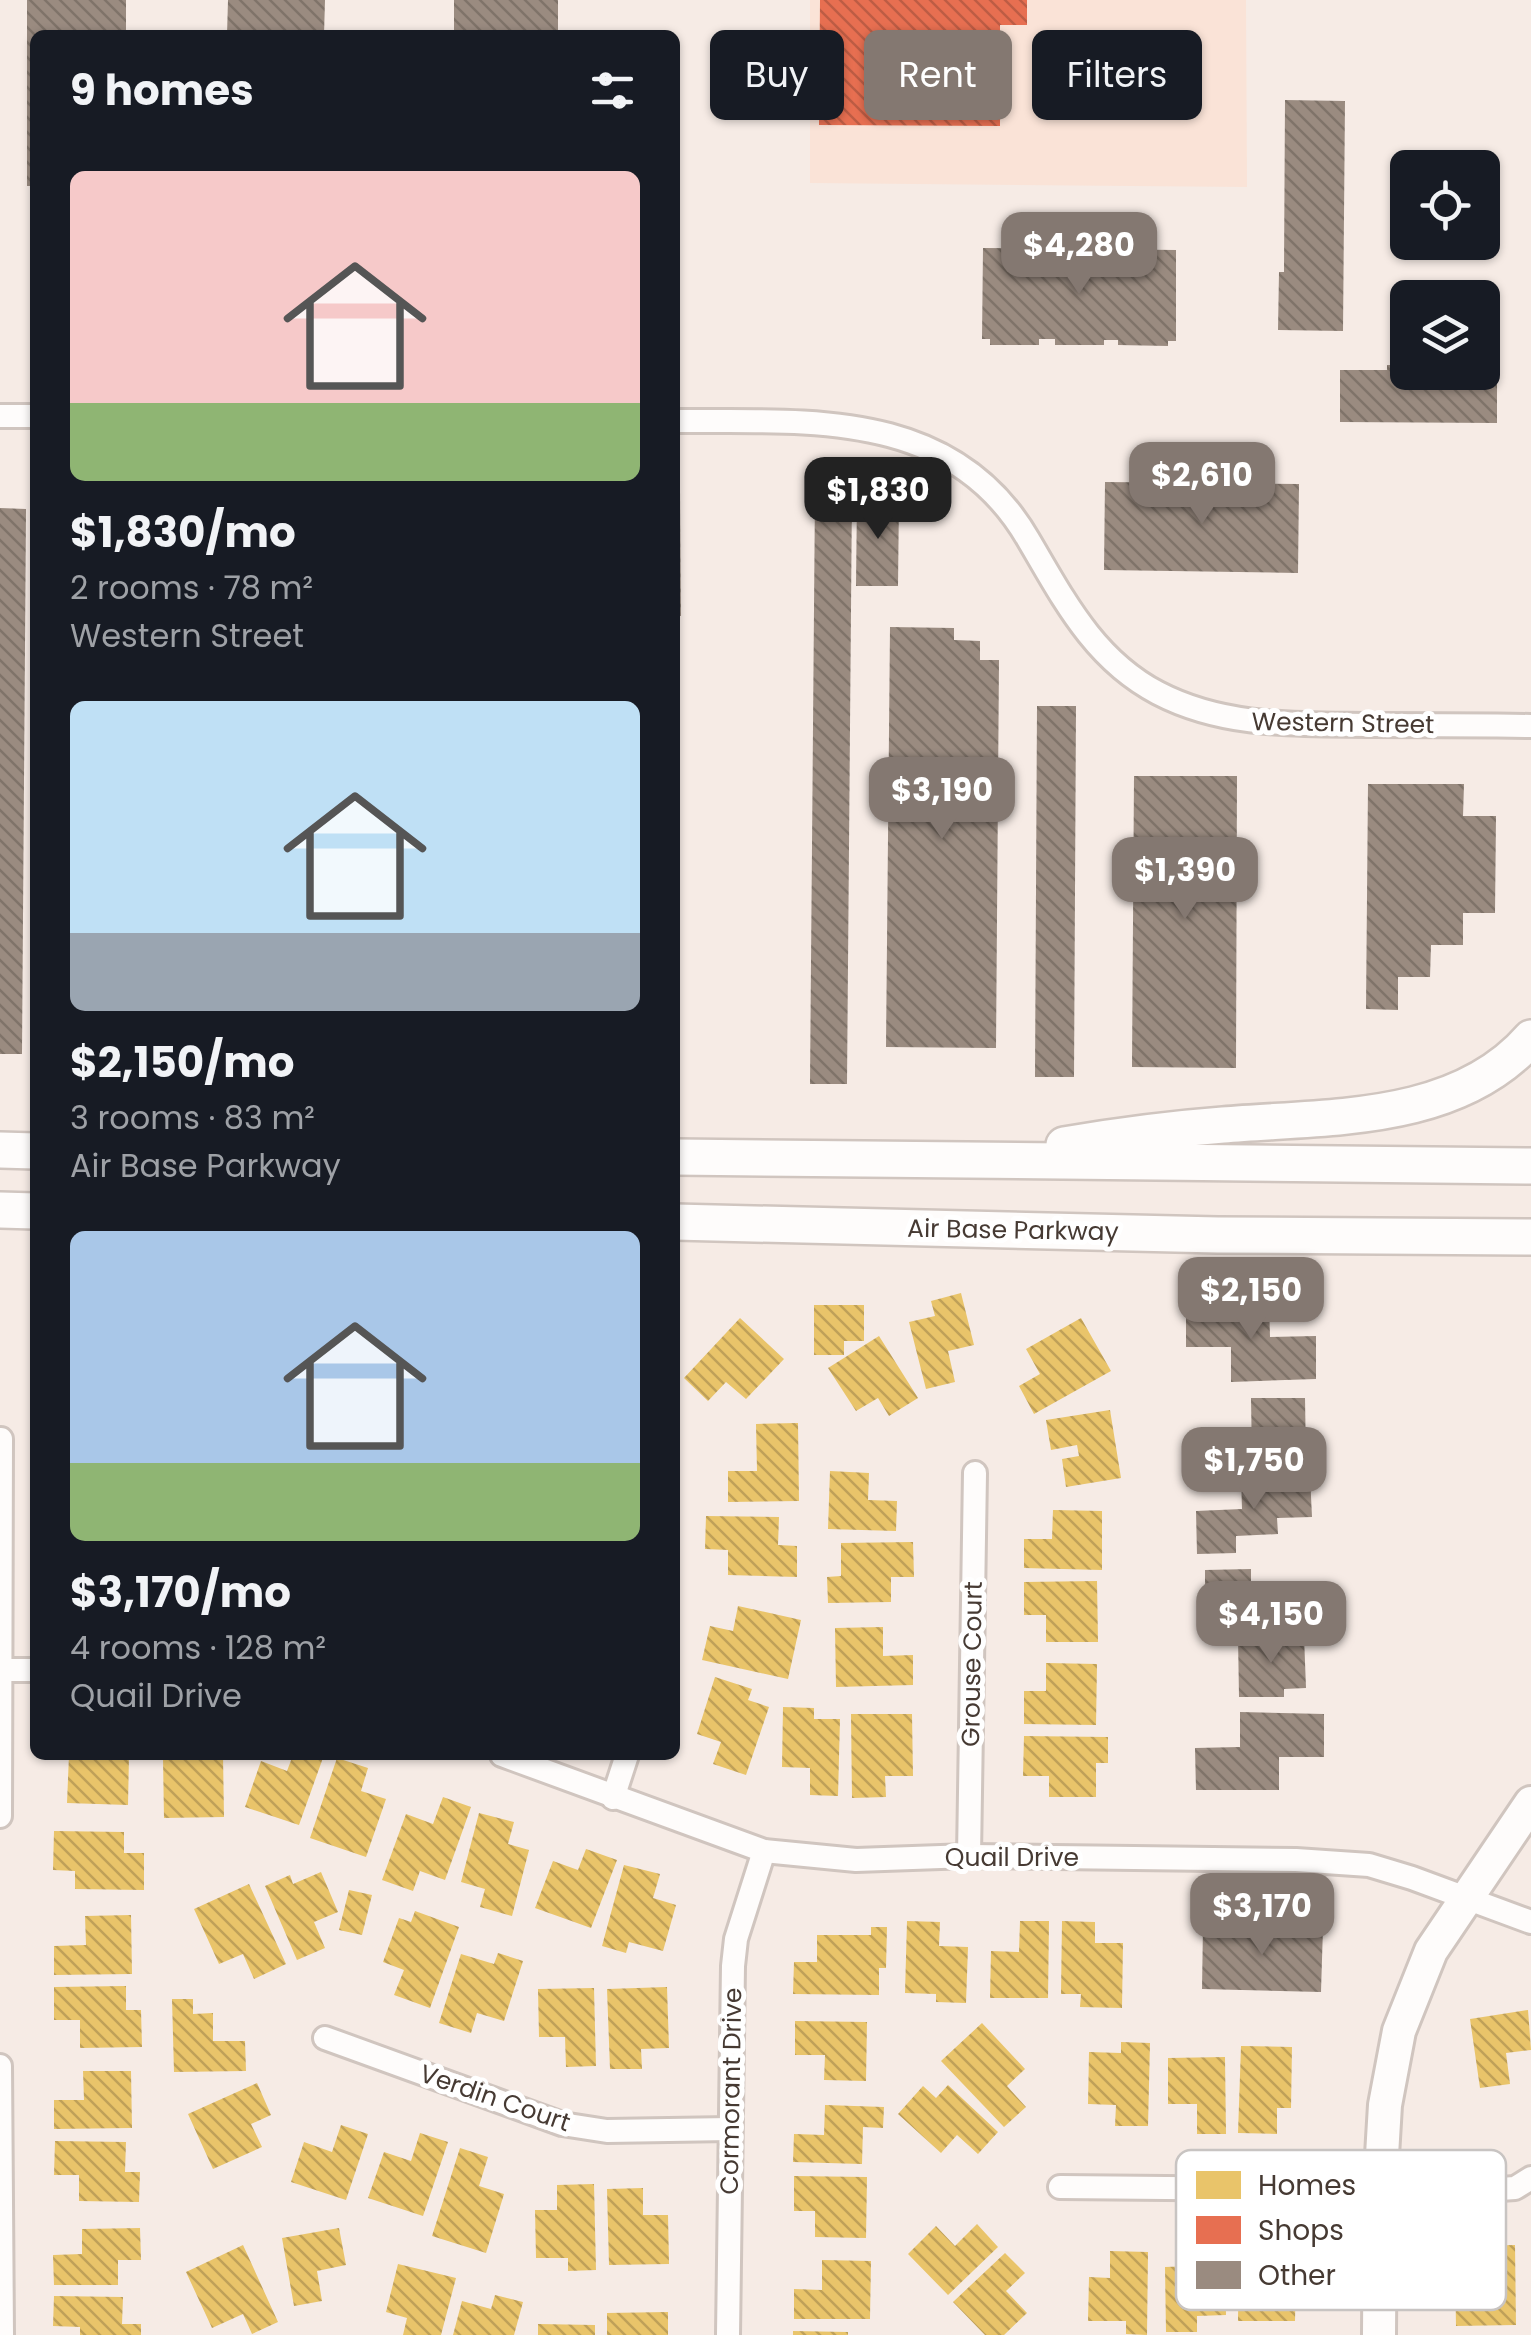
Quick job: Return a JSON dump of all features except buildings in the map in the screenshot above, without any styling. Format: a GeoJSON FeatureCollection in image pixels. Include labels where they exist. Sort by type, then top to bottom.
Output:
{"type":"FeatureCollection","features":[{"type":"Feature","properties":{"kind":"main road"},"geometry":{"type":"LineString","coordinates":[[967,1160],[1148,1131],[1371,1113],[1410,1106],[1455,1092],[1490,1073],[1531,1038]]}},
{"type":"Feature","properties":{"kind":"main road"},"geometry":{"type":"LineString","coordinates":[[0,1150],[30,1151]]}},
{"type":"Feature","properties":{"kind":"main road"},"geometry":{"type":"LineString","coordinates":[[680,1157],[1531,1166]]}},
{"type":"Feature","properties":{"kind":"main road"},"geometry":{"type":"LineString","coordinates":[[0,1210],[30,1210]]}},
{"type":"Feature","properties":{"kind":"main road","name":"Air Base Parkway"},"geometry":{"type":"LineString","coordinates":[[680,1222],[1218,1235],[1531,1237]]}},
{"type":"Feature","properties":{"kind":"street"},"geometry":{"type":"LineString","coordinates":[[0,416],[30,416]]}},
{"type":"Feature","properties":{"kind":"street","name":"Western Street"},"geometry":{"type":"LineString","coordinates":[[680,421],[836,423],[874,429],[910,441],[950,461],[1000,502],[1026,534],[1066,606],[1090,638],[1153,690],[1214,716],[1283,724],[1531,726]]}},
{"type":"Feature","properties":{"kind":"street"},"geometry":{"type":"LineString","coordinates":[[0,1816],[1,1439]]}},
{"type":"Feature","properties":{"kind":"street","name":"Grouse Court"},"geometry":{"type":"LineString","coordinates":[[969,1856],[975,1473]]}},
{"type":"Feature","properties":{"kind":"street"},"geometry":{"type":"LineString","coordinates":[[0,1670],[30,1670]]}},
{"type":"Feature","properties":{"kind":"street","name":"Quail Drive"},"geometry":{"type":"LineString","coordinates":[[515,1760],[764,1851],[856,1860],[969,1856],[1296,1860],[1370,1866],[1531,1922]]}},
{"type":"Feature","properties":{"kind":"street"},"geometry":{"type":"LineString","coordinates":[[613,1798],[626,1760]]}},
{"type":"Feature","properties":{"kind":"street"},"geometry":{"type":"LineString","coordinates":[[1382,2150],[1384,2105],[1399,2031],[1432,1951],[1531,1803]]}},
{"type":"Feature","properties":{"kind":"street","name":"Cormorant Drive"},"geometry":{"type":"LineString","coordinates":[[728,2335],[732,1966],[736,1938],[764,1851]]}},
{"type":"Feature","properties":{"kind":"street","name":"Verdin Court"},"geometry":{"type":"LineString","coordinates":[[325,2038],[562,2124],[607,2131],[730,2129]]}},
{"type":"Feature","properties":{"kind":"street"},"geometry":{"type":"LineString","coordinates":[[0,2066],[1,2328]]}},
{"type":"Feature","properties":{"kind":"street"},"geometry":{"type":"LineString","coordinates":[[1506,2188],[1531,2178]]}},
{"type":"Feature","properties":{"kind":"street"},"geometry":{"type":"LineString","coordinates":[[1060,2187],[1176,2188]]}},
{"type":"Feature","properties":{"kind":"street"},"geometry":{"type":"LineString","coordinates":[[1379,2310],[1379,2335]]}},
{"type":"Feature","properties":{"kind":"shaded area"},"geometry":{"type":"Polygon","coordinates":[[[810,0],[1246,0],[1247,187],[810,183],[810,120],[844,120],[844,30],[810,30],[810,0]]]}}]}
